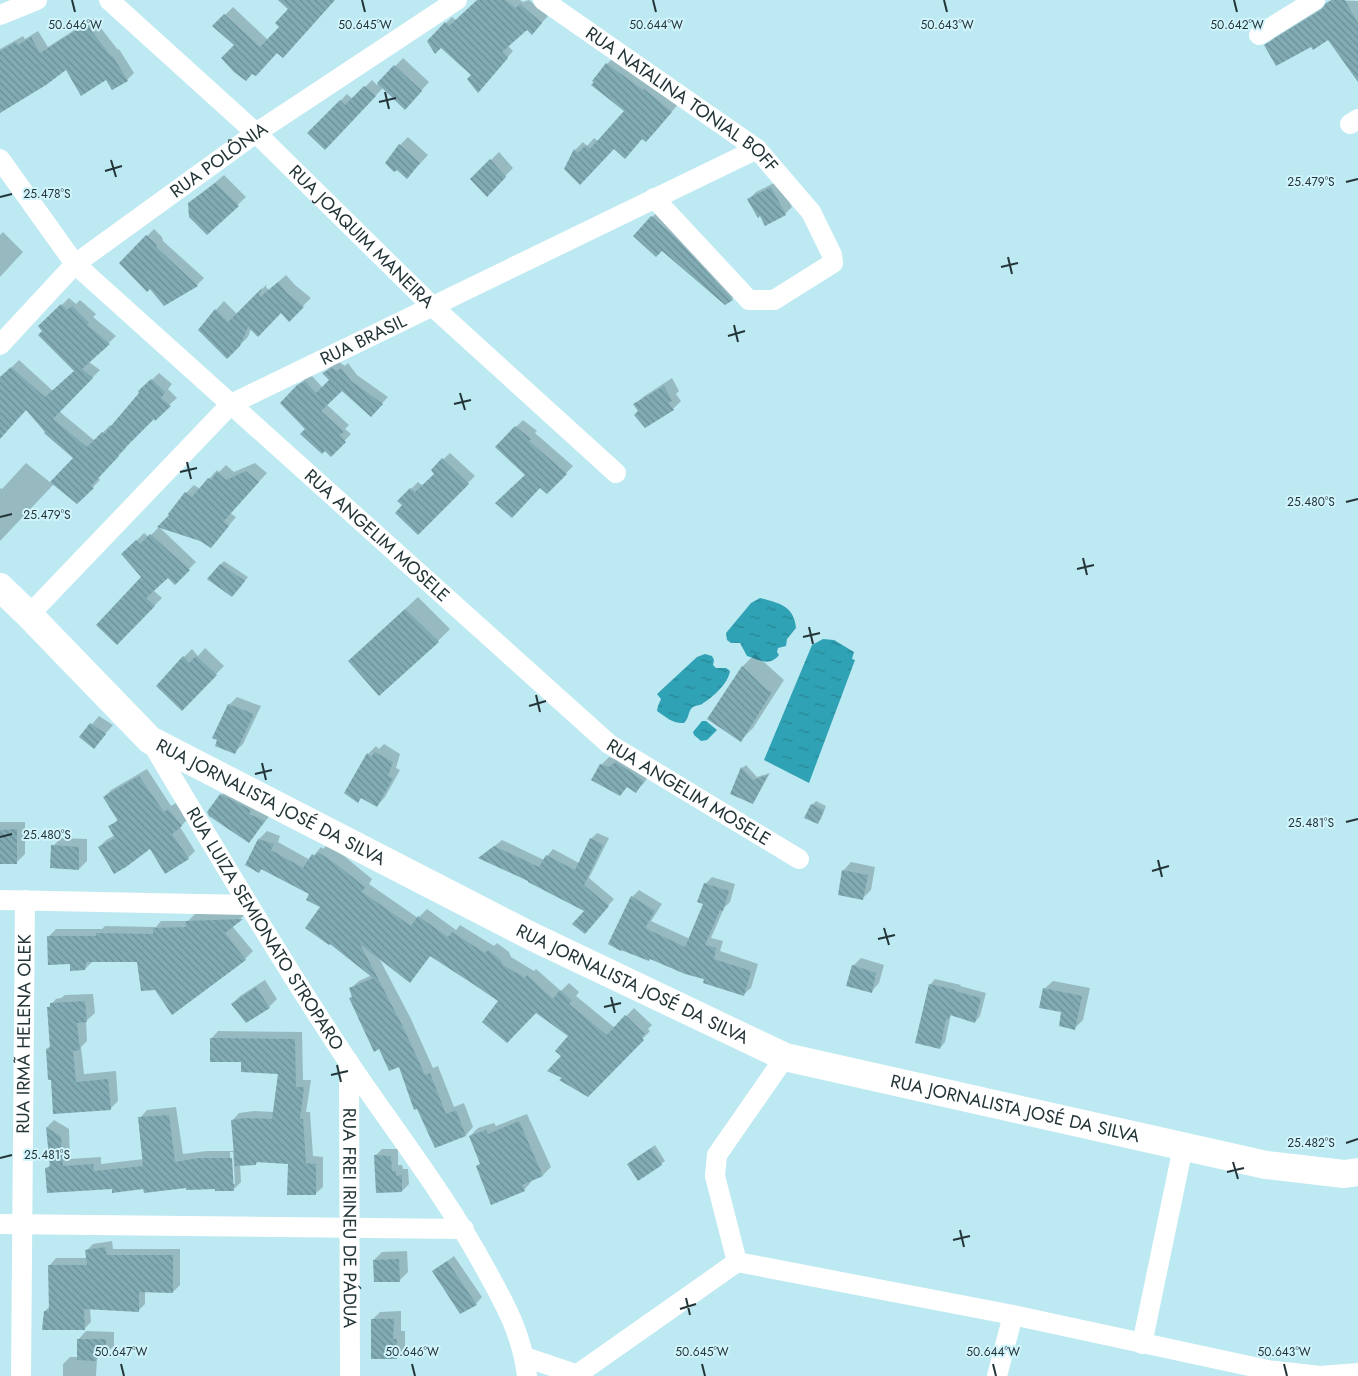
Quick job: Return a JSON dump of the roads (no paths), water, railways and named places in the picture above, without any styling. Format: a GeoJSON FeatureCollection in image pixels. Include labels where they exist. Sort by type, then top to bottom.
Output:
{"type":"FeatureCollection","features":[{"type":"Feature","properties":{"kind":"main road","name":"RUA JORNALISTA JOSÉ DA SILVA"},"geometry":{"type":"LineString","coordinates":[[0,587],[150,740],[533,937],[785,1058],[1266,1165],[1344,1174],[1358,1172]]}},
{"type":"Feature","properties":{"kind":"street"},"geometry":{"type":"LineString","coordinates":[[0,15],[37,0]]}},
{"type":"Feature","properties":{"kind":"street","name":"RUA JOAQUIM MANEIRA"},"geometry":{"type":"LineString","coordinates":[[109,0],[256,133],[431,305],[616,473]]}},
{"type":"Feature","properties":{"kind":"street","name":"RUA POLÔNIA"},"geometry":{"type":"LineString","coordinates":[[0,345],[75,264],[256,133],[457,0]]}},
{"type":"Feature","properties":{"kind":"street","name":"RUA NATALINA TONIAL BOFF"},"geometry":{"type":"LineString","coordinates":[[543,0],[757,148],[811,212],[832,254],[833,263],[774,300],[749,300],[654,198]]}},
{"type":"Feature","properties":{"kind":"street"},"geometry":{"type":"LineString","coordinates":[[1259,35],[1315,0]]}},
{"type":"Feature","properties":{"kind":"street","name":"RUA BRASIL"},"geometry":{"type":"LineString","coordinates":[[29,615],[231,404],[757,148]]}},
{"type":"Feature","properties":{"kind":"street","name":"RUA ANGELIM MOSELE"},"geometry":{"type":"LineString","coordinates":[[0,159],[75,264],[609,744],[799,859]]}},
{"type":"Feature","properties":{"kind":"street","name":"RUA LUIZA SEMIONATO STROPARO"},"geometry":{"type":"LineString","coordinates":[[150,740],[249,905],[349,1062],[464,1229],[511,1314],[526,1367]]}},
{"type":"Feature","properties":{"kind":"street"},"geometry":{"type":"LineString","coordinates":[[0,900],[249,905]]}},
{"type":"Feature","properties":{"kind":"street","name":"RUA IRMÃ HELENA OLEK"},"geometry":{"type":"LineString","coordinates":[[21,1376],[25,900]]}},
{"type":"Feature","properties":{"kind":"street"},"geometry":{"type":"LineString","coordinates":[[737,1262],[715,1176],[717,1155],[785,1058]]}},
{"type":"Feature","properties":{"kind":"street","name":"RUA FREI IRINEU DE PÁDUA"},"geometry":{"type":"LineString","coordinates":[[349,1062],[350,1376]]}},
{"type":"Feature","properties":{"kind":"street"},"geometry":{"type":"LineString","coordinates":[[1142,1344],[1183,1147]]}},
{"type":"Feature","properties":{"kind":"street"},"geometry":{"type":"LineString","coordinates":[[0,1224],[464,1229]]}},
{"type":"Feature","properties":{"kind":"street"},"geometry":{"type":"LineString","coordinates":[[526,1367],[580,1375],[737,1262],[1012,1315],[1268,1370],[1320,1376],[1358,1373]]}},
{"type":"Feature","properties":{"kind":"street"},"geometry":{"type":"LineString","coordinates":[[997,1376],[1012,1315]]}},
{"type":"Feature","properties":{"kind":"water"},"geometry":{"type":"Polygon","coordinates":[[[760,598],[784,606],[792,614],[796,628],[787,639],[786,646],[778,648],[777,652],[779,655],[768,662],[747,656],[740,643],[731,643],[727,640],[726,633],[751,603],[760,598]]]}},
{"type":"Feature","properties":{"kind":"water"},"geometry":{"type":"Polygon","coordinates":[[[823,639],[834,640],[854,652],[852,659],[855,660],[809,783],[764,760],[812,645],[823,639]]]}},
{"type":"Feature","properties":{"kind":"water"},"geometry":{"type":"Polygon","coordinates":[[[705,654],[712,656],[714,660],[713,665],[716,668],[726,668],[730,671],[723,685],[702,704],[692,708],[684,723],[673,721],[657,711],[661,699],[657,694],[697,657],[705,654]]]}},
{"type":"Feature","properties":{"kind":"water"},"geometry":{"type":"Polygon","coordinates":[[[702,721],[706,721],[717,730],[707,740],[701,741],[693,732],[702,721]]]}}]}
